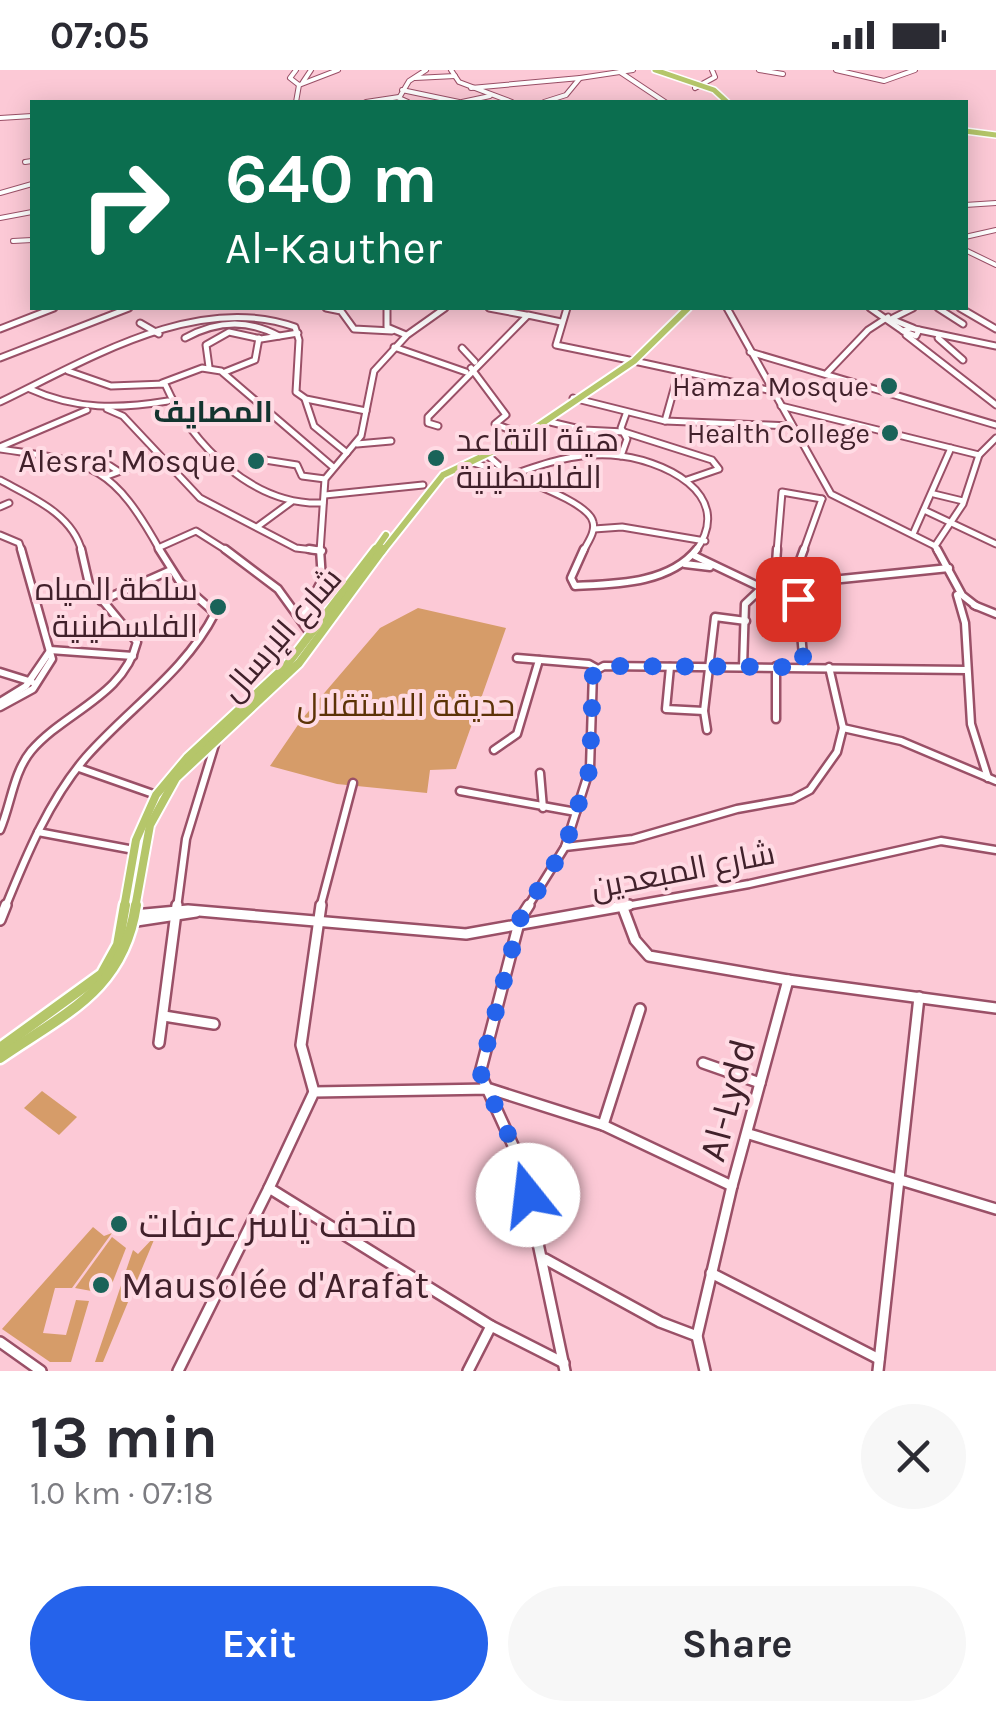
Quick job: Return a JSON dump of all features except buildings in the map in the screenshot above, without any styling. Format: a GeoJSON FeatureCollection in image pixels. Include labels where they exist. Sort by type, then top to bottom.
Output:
{"type":"FeatureCollection","features":[{"type":"Feature","properties":{"kind":"main road"},"geometry":{"type":"LineString","coordinates":[[652,70],[710,88],[722,100]]}},
{"type":"Feature","properties":{"kind":"main road"},"geometry":{"type":"LineString","coordinates":[[652,70],[699,86],[722,100]]}},
{"type":"Feature","properties":{"kind":"main road"},"geometry":{"type":"LineString","coordinates":[[968,131],[996,136]]}},
{"type":"Feature","properties":{"kind":"main road","name":"شارع الإرسال"},"geometry":{"type":"LineString","coordinates":[[0,1048],[102,974],[113,958],[127,919],[134,850],[156,795],[187,758],[271,682],[312,636],[423,485],[519,433],[632,360],[684,310]]}},
{"type":"Feature","properties":{"kind":"main road","name":"شارع الإرسال"},"geometry":{"type":"LineString","coordinates":[[0,1058],[109,978],[120,960],[143,840],[176,778],[278,685],[344,607],[429,487],[488,455],[571,398]]}},
{"type":"Feature","properties":{"kind":"street"},"geometry":{"type":"LineString","coordinates":[[296,70],[290,78],[301,84]]}},
{"type":"Feature","properties":{"kind":"street"},"geometry":{"type":"LineString","coordinates":[[297,100],[301,84],[312,70]]}},
{"type":"Feature","properties":{"kind":"street"},"geometry":{"type":"LineString","coordinates":[[319,76],[325,70]]}},
{"type":"Feature","properties":{"kind":"street"},"geometry":{"type":"LineString","coordinates":[[301,84],[338,70]]}},
{"type":"Feature","properties":{"kind":"street"},"geometry":{"type":"LineString","coordinates":[[401,93],[409,78],[426,70]]}},
{"type":"Feature","properties":{"kind":"street"},"geometry":{"type":"LineString","coordinates":[[451,70],[471,88],[505,100]]}},
{"type":"Feature","properties":{"kind":"street"},"geometry":{"type":"LineString","coordinates":[[471,88],[633,70]]}},
{"type":"Feature","properties":{"kind":"street"},"geometry":{"type":"LineString","coordinates":[[699,86],[716,77],[712,70]]}},
{"type":"Feature","properties":{"kind":"street"},"geometry":{"type":"LineString","coordinates":[[759,70],[783,74]]}},
{"type":"Feature","properties":{"kind":"street"},"geometry":{"type":"LineString","coordinates":[[836,70],[880,81],[916,70]]}},
{"type":"Feature","properties":{"kind":"street"},"geometry":{"type":"LineString","coordinates":[[618,72],[662,100]]}},
{"type":"Feature","properties":{"kind":"street"},"geometry":{"type":"LineString","coordinates":[[409,78],[455,76]]}},
{"type":"Feature","properties":{"kind":"street"},"geometry":{"type":"LineString","coordinates":[[550,100],[566,95],[580,78]]}},
{"type":"Feature","properties":{"kind":"street"},"geometry":{"type":"LineString","coordinates":[[401,93],[406,100]]}},
{"type":"Feature","properties":{"kind":"street"},"geometry":{"type":"LineString","coordinates":[[374,100],[401,93],[448,100]]}},
{"type":"Feature","properties":{"kind":"street"},"geometry":{"type":"LineString","coordinates":[[471,100],[491,96]]}},
{"type":"Feature","properties":{"kind":"street"},"geometry":{"type":"LineString","coordinates":[[0,118],[30,116]]}},
{"type":"Feature","properties":{"kind":"street"},"geometry":{"type":"LineString","coordinates":[[25,162],[30,161]]}},
{"type":"Feature","properties":{"kind":"street"},"geometry":{"type":"LineString","coordinates":[[0,193],[30,184]]}},
{"type":"Feature","properties":{"kind":"street"},"geometry":{"type":"LineString","coordinates":[[20,187],[30,194]]}},
{"type":"Feature","properties":{"kind":"street"},"geometry":{"type":"LineString","coordinates":[[968,205],[996,203]]}},
{"type":"Feature","properties":{"kind":"street"},"geometry":{"type":"LineString","coordinates":[[0,218],[30,212]]}},
{"type":"Feature","properties":{"kind":"street"},"geometry":{"type":"LineString","coordinates":[[968,229],[975,232]]}},
{"type":"Feature","properties":{"kind":"street"},"geometry":{"type":"LineString","coordinates":[[968,236],[995,229]]}},
{"type":"Feature","properties":{"kind":"street"},"geometry":{"type":"LineString","coordinates":[[12,241],[30,240]]}},
{"type":"Feature","properties":{"kind":"street"},"geometry":{"type":"LineString","coordinates":[[968,251],[996,265]]}},
{"type":"Feature","properties":{"kind":"street"},"geometry":{"type":"LineString","coordinates":[[0,330],[49,310]]}},
{"type":"Feature","properties":{"kind":"street"},"geometry":{"type":"LineString","coordinates":[[0,358],[124,310]]}},
{"type":"Feature","properties":{"kind":"street"},"geometry":{"type":"LineString","coordinates":[[341,310],[356,329],[407,336]]}},
{"type":"Feature","properties":{"kind":"street"},"geometry":{"type":"LineString","coordinates":[[387,310],[386,326],[392,331]]}},
{"type":"Feature","properties":{"kind":"street"},"geometry":{"type":"LineString","coordinates":[[301,623],[322,580],[319,528],[325,479],[357,444],[374,371],[394,347],[442,310]]}},
{"type":"Feature","properties":{"kind":"street"},"geometry":{"type":"LineString","coordinates":[[499,310],[561,322]]}},
{"type":"Feature","properties":{"kind":"street"},"geometry":{"type":"LineString","coordinates":[[565,310],[556,345],[769,390]]}},
{"type":"Feature","properties":{"kind":"street"},"geometry":{"type":"LineString","coordinates":[[728,310],[830,494],[935,546],[950,571],[962,601],[971,724],[992,779]]}},
{"type":"Feature","properties":{"kind":"street"},"geometry":{"type":"LineString","coordinates":[[874,310],[917,335],[996,405]]}},
{"type":"Feature","properties":{"kind":"street"},"geometry":{"type":"LineString","coordinates":[[827,373],[868,330],[908,310]]}},
{"type":"Feature","properties":{"kind":"street"},"geometry":{"type":"LineString","coordinates":[[941,310],[963,324]]}},
{"type":"Feature","properties":{"kind":"street"},"geometry":{"type":"LineString","coordinates":[[963,310],[996,329]]}},
{"type":"Feature","properties":{"kind":"street"},"geometry":{"type":"LineString","coordinates":[[0,402],[67,370],[206,318],[230,314],[284,322],[298,332]]}},
{"type":"Feature","properties":{"kind":"street"},"geometry":{"type":"LineString","coordinates":[[438,426],[428,423],[428,417],[449,398],[471,367],[528,316]]}},
{"type":"Feature","properties":{"kind":"street"},"geometry":{"type":"LineString","coordinates":[[890,318],[904,333],[995,346]]}},
{"type":"Feature","properties":{"kind":"street"},"geometry":{"type":"LineString","coordinates":[[140,323],[160,335]]}},
{"type":"Feature","properties":{"kind":"street"},"geometry":{"type":"LineString","coordinates":[[185,338],[221,324],[262,328],[280,336]]}},
{"type":"Feature","properties":{"kind":"street"},"geometry":{"type":"LineString","coordinates":[[209,368],[206,346],[229,332],[259,338],[298,332]]}},
{"type":"Feature","properties":{"kind":"street"},"geometry":{"type":"LineString","coordinates":[[298,332],[294,388],[304,398],[314,426],[347,453]]}},
{"type":"Feature","properties":{"kind":"street"},"geometry":{"type":"LineString","coordinates":[[904,333],[917,335]]}},
{"type":"Feature","properties":{"kind":"street"},"geometry":{"type":"LineString","coordinates":[[936,336],[963,360]]}},
{"type":"Feature","properties":{"kind":"street"},"geometry":{"type":"LineString","coordinates":[[224,373],[255,360],[259,338]]}},
{"type":"Feature","properties":{"kind":"street"},"geometry":{"type":"LineString","coordinates":[[394,347],[471,367]]}},
{"type":"Feature","properties":{"kind":"street"},"geometry":{"type":"LineString","coordinates":[[462,348],[506,415],[494,424],[519,433]]}},
{"type":"Feature","properties":{"kind":"street"},"geometry":{"type":"LineString","coordinates":[[750,352],[996,425],[994,438],[979,455],[976,476],[954,522],[935,546]]}},
{"type":"Feature","properties":{"kind":"street"},"geometry":{"type":"LineString","coordinates":[[67,370],[110,386],[162,383],[209,368],[224,373],[332,467]]}},
{"type":"Feature","properties":{"kind":"street"},"geometry":{"type":"LineString","coordinates":[[664,421],[679,371]]}},
{"type":"Feature","properties":{"kind":"street"},"geometry":{"type":"LineString","coordinates":[[162,383],[168,401],[253,486],[291,502],[423,485]]}},
{"type":"Feature","properties":{"kind":"street"},"geometry":{"type":"LineString","coordinates":[[29,388],[65,406],[85,409],[128,408],[168,401]]}},
{"type":"Feature","properties":{"kind":"street"},"geometry":{"type":"LineString","coordinates":[[304,398],[366,411]]}},
{"type":"Feature","properties":{"kind":"street"},"geometry":{"type":"LineString","coordinates":[[571,398],[664,421],[791,426]]}},
{"type":"Feature","properties":{"kind":"street"},"geometry":{"type":"LineString","coordinates":[[65,406],[66,418]]}},
{"type":"Feature","properties":{"kind":"street"},"geometry":{"type":"LineString","coordinates":[[780,406],[979,455]]}},
{"type":"Feature","properties":{"kind":"street"},"geometry":{"type":"LineString","coordinates":[[126,418],[128,408]]}},
{"type":"Feature","properties":{"kind":"street"},"geometry":{"type":"LineString","coordinates":[[0,448],[85,409]]}},
{"type":"Feature","properties":{"kind":"street"},"geometry":{"type":"LineString","coordinates":[[107,409],[126,418],[200,498],[296,548],[322,551]]}},
{"type":"Feature","properties":{"kind":"street"},"geometry":{"type":"LineString","coordinates":[[621,456],[627,438],[626,414]]}},
{"type":"Feature","properties":{"kind":"street"},"geometry":{"type":"LineString","coordinates":[[543,420],[584,430],[624,432],[712,460],[720,470],[686,481]]}},
{"type":"Feature","properties":{"kind":"street"},"geometry":{"type":"LineString","coordinates":[[357,444],[391,441]]}},
{"type":"Feature","properties":{"kind":"street"},"geometry":{"type":"LineString","coordinates":[[0,448],[84,465],[107,476],[140,516],[181,584],[206,598],[215,613],[212,624],[170,675],[79,768],[38,832],[0,920]]}},
{"type":"Feature","properties":{"kind":"street"},"geometry":{"type":"LineString","coordinates":[[913,534],[934,494],[951,448]]}},
{"type":"Feature","properties":{"kind":"street"},"geometry":{"type":"LineString","coordinates":[[488,455],[512,475]]}},
{"type":"Feature","properties":{"kind":"street"},"geometry":{"type":"LineString","coordinates":[[471,462],[512,475],[582,508],[593,518],[594,529],[571,578],[575,586],[636,584],[684,564],[706,541],[711,515],[704,498],[686,481],[660,466],[621,456],[561,457],[512,475]]}},
{"type":"Feature","properties":{"kind":"street"},"geometry":{"type":"LineString","coordinates":[[84,465],[96,457],[119,471]]}},
{"type":"Feature","properties":{"kind":"street"},"geometry":{"type":"LineString","coordinates":[[107,476],[159,457]]}},
{"type":"Feature","properties":{"kind":"street"},"geometry":{"type":"LineString","coordinates":[[264,460],[297,466],[302,476],[325,479]]}},
{"type":"Feature","properties":{"kind":"street"},"geometry":{"type":"LineString","coordinates":[[0,480],[53,510],[79,539],[89,584],[138,642],[133,656],[112,683],[30,752],[0,830]]}},
{"type":"Feature","properties":{"kind":"street"},"geometry":{"type":"LineString","coordinates":[[798,570],[776,564],[782,492],[822,499]]}},
{"type":"Feature","properties":{"kind":"street"},"geometry":{"type":"LineString","coordinates":[[792,582],[822,499],[830,494]]}},
{"type":"Feature","properties":{"kind":"street"},"geometry":{"type":"LineString","coordinates":[[934,494],[964,502]]}},
{"type":"Feature","properties":{"kind":"street"},"geometry":{"type":"LineString","coordinates":[[257,527],[291,502]]}},
{"type":"Feature","properties":{"kind":"street"},"geometry":{"type":"LineString","coordinates":[[0,507],[8,503]]}},
{"type":"Feature","properties":{"kind":"street"},"geometry":{"type":"LineString","coordinates":[[924,510],[994,541]]}},
{"type":"Feature","properties":{"kind":"street"},"geometry":{"type":"LineString","coordinates":[[594,529],[622,527],[706,541]]}},
{"type":"Feature","properties":{"kind":"street"},"geometry":{"type":"LineString","coordinates":[[158,548],[196,532],[258,570],[312,636]]}},
{"type":"Feature","properties":{"kind":"street"},"geometry":{"type":"LineString","coordinates":[[0,536],[19,543],[52,660],[34,683],[0,704]]}},
{"type":"Feature","properties":{"kind":"street"},"geometry":{"type":"LineString","coordinates":[[694,557],[760,588]]}},
{"type":"Feature","properties":{"kind":"street"},"geometry":{"type":"LineString","coordinates":[[694,557],[744,581],[777,584]]}},
{"type":"Feature","properties":{"kind":"street"},"geometry":{"type":"LineString","coordinates":[[684,564],[710,566]]}},
{"type":"Feature","properties":{"kind":"street"},"geometry":{"type":"LineString","coordinates":[[101,601],[171,570]]}},
{"type":"Feature","properties":{"kind":"street"},"geometry":{"type":"LineString","coordinates":[[746,601],[760,588],[777,584],[950,571]]}},
{"type":"Feature","properties":{"kind":"street"},"geometry":{"type":"LineString","coordinates":[[804,667],[798,599],[810,595],[815,580]]}},
{"type":"Feature","properties":{"kind":"street"},"geometry":{"type":"LineString","coordinates":[[743,666],[744,581]]}},
{"type":"Feature","properties":{"kind":"street"},"geometry":{"type":"LineString","coordinates":[[962,601],[995,612]]}},
{"type":"Feature","properties":{"kind":"street"},"geometry":{"type":"LineString","coordinates":[[707,730],[704,710],[715,617],[746,621]]}},
{"type":"Feature","properties":{"kind":"street"},"geometry":{"type":"LineString","coordinates":[[301,623],[312,636]]}},
{"type":"Feature","properties":{"kind":"street"},"geometry":{"type":"LineString","coordinates":[[50,650],[133,656]]}},
{"type":"Feature","properties":{"kind":"street"},"geometry":{"type":"LineString","coordinates":[[0,704],[34,683],[50,650]]}},
{"type":"Feature","properties":{"kind":"street"},"geometry":{"type":"LineString","coordinates":[[517,658],[601,668],[967,670]]}},
{"type":"Feature","properties":{"kind":"street"},"geometry":{"type":"LineString","coordinates":[[494,750],[518,734],[539,660]]}},
{"type":"Feature","properties":{"kind":"street"},"geometry":{"type":"LineString","coordinates":[[670,666],[666,709],[704,710]]}},
{"type":"Feature","properties":{"kind":"street"},"geometry":{"type":"LineString","coordinates":[[776,666],[776,719]]}},
{"type":"Feature","properties":{"kind":"street"},"geometry":{"type":"LineString","coordinates":[[565,847],[632,839],[737,809],[793,799],[820,781],[838,752],[843,728],[829,667]]}},
{"type":"Feature","properties":{"kind":"street"},"geometry":{"type":"LineString","coordinates":[[564,1367],[521,1163],[480,1072],[518,928],[565,847],[590,768],[593,672],[601,668]]}},
{"type":"Feature","properties":{"kind":"street"},"geometry":{"type":"LineString","coordinates":[[3,673],[25,676],[41,669]]}},
{"type":"Feature","properties":{"kind":"street"},"geometry":{"type":"LineString","coordinates":[[3,673],[34,683]]}},
{"type":"Feature","properties":{"kind":"street"},"geometry":{"type":"LineString","coordinates":[[3,673],[18,684],[15,694]]}},
{"type":"Feature","properties":{"kind":"street"},"geometry":{"type":"LineString","coordinates":[[843,728],[915,746],[992,779]]}},
{"type":"Feature","properties":{"kind":"street"},"geometry":{"type":"LineString","coordinates":[[158,1043],[186,839],[216,741]]}},
{"type":"Feature","properties":{"kind":"street"},"geometry":{"type":"LineString","coordinates":[[79,768],[156,795]]}},
{"type":"Feature","properties":{"kind":"street"},"geometry":{"type":"LineString","coordinates":[[540,772],[545,791],[543,808]]}},
{"type":"Feature","properties":{"kind":"street"},"geometry":{"type":"LineString","coordinates":[[178,1371],[314,1092],[302,1045],[316,924],[353,783]]}},
{"type":"Feature","properties":{"kind":"street"},"geometry":{"type":"LineString","coordinates":[[460,791],[576,812]]}},
{"type":"Feature","properties":{"kind":"street"},"geometry":{"type":"LineString","coordinates":[[38,832],[134,850]]}},
{"type":"Feature","properties":{"kind":"street","name":"شارع المبعدين"},"geometry":{"type":"LineString","coordinates":[[127,919],[198,912],[466,934],[623,908],[941,841],[996,850]]}},
{"type":"Feature","properties":{"kind":"street"},"geometry":{"type":"LineString","coordinates":[[623,908],[635,940],[649,956],[788,980],[996,1008]]}},
{"type":"Feature","properties":{"kind":"street","name":"Al-Lydd"},"geometry":{"type":"LineString","coordinates":[[314,1092],[490,1089],[604,1125],[732,1186],[788,980]]}},
{"type":"Feature","properties":{"kind":"street"},"geometry":{"type":"LineString","coordinates":[[878,1371],[919,997]]}},
{"type":"Feature","properties":{"kind":"street"},"geometry":{"type":"LineString","coordinates":[[604,1125],[640,1010]]}},
{"type":"Feature","properties":{"kind":"street"},"geometry":{"type":"LineString","coordinates":[[164,1016],[214,1024]]}},
{"type":"Feature","properties":{"kind":"street"},"geometry":{"type":"LineString","coordinates":[[703,1063],[760,1083]]}},
{"type":"Feature","properties":{"kind":"street"},"geometry":{"type":"LineString","coordinates":[[749,1134],[996,1209]]}},
{"type":"Feature","properties":{"kind":"street"},"geometry":{"type":"LineString","coordinates":[[705,1371],[697,1336],[732,1186]]}},
{"type":"Feature","properties":{"kind":"street"},"geometry":{"type":"LineString","coordinates":[[269,1188],[564,1367]]}},
{"type":"Feature","properties":{"kind":"street"},"geometry":{"type":"LineString","coordinates":[[544,1258],[660,1322],[697,1336]]}},
{"type":"Feature","properties":{"kind":"street"},"geometry":{"type":"LineString","coordinates":[[711,1273],[879,1358]]}},
{"type":"Feature","properties":{"kind":"street"},"geometry":{"type":"LineString","coordinates":[[468,1371],[492,1326]]}},
{"type":"Feature","properties":{"kind":"street"},"geometry":{"type":"LineString","coordinates":[[0,1342],[41,1371]]}},
{"type":"Feature","properties":{"kind":"green space","name":"حديقة الاستقلال"},"geometry":{"type":"Polygon","coordinates":[[[418,608],[506,628],[456,769],[430,770],[427,793],[337,784],[270,766],[302,719],[380,628],[418,608]]]}},
{"type":"Feature","properties":{"kind":"green space"},"geometry":{"type":"Polygon","coordinates":[[[42,1091],[77,1117],[59,1135],[24,1108],[42,1091]]]}},
{"type":"Feature","properties":{"kind":"green space"},"geometry":{"type":"Polygon","coordinates":[[[93,1227],[104,1236],[112,1233],[72,1288],[55,1288],[43,1333],[66,1335],[76,1300],[89,1301],[71,1362],[50,1362],[2,1329],[93,1227]]]}},
{"type":"Feature","properties":{"kind":"green space"},"geometry":{"type":"Polygon","coordinates":[[[156,1235],[103,1362],[95,1362],[133,1250],[138,1254],[156,1235]]]}},
{"type":"Feature","properties":{"kind":"green space"},"geometry":{"type":"Polygon","coordinates":[[[112,1237],[126,1248],[108,1294],[75,1288],[112,1237]]]}},
{"type":"Feature","properties":{"kind":"place","name":"Hamza Mosque"},"geometry":{"type":"Point","coordinates":[889,386]}},
{"type":"Feature","properties":{"kind":"place","name":"Health College"},"geometry":{"type":"Point","coordinates":[890,433]}},
{"type":"Feature","properties":{"kind":"place","name":"هيئة التقاعد الفلسطينية"},"geometry":{"type":"Point","coordinates":[436,458]}},
{"type":"Feature","properties":{"kind":"place","name":"Alesra' Mosque"},"geometry":{"type":"Point","coordinates":[256,461]}},
{"type":"Feature","properties":{"kind":"place","name":"سلطة المياه الفلسطينية"},"geometry":{"type":"Point","coordinates":[218,607]}},
{"type":"Feature","properties":{"kind":"place","name":"متحف ياسر عرفات"},"geometry":{"type":"Point","coordinates":[119,1224]}},
{"type":"Feature","properties":{"kind":"place","name":"Mausolée d'Arafat"},"geometry":{"type":"Point","coordinates":[101,1285]}},
{"type":"Feature","properties":{"kind":"district","name":"المصايف"},"geometry":{"type":"Point","coordinates":[213,412]}},
{"type":"Feature","properties":{"kind":"route"},"geometry":{"type":"LineString","coordinates":[[528,1195],[521,1163],[480,1072],[520,919],[565,847],[590,768],[593,672],[604,666],[804,667],[798,599]]}}]}
